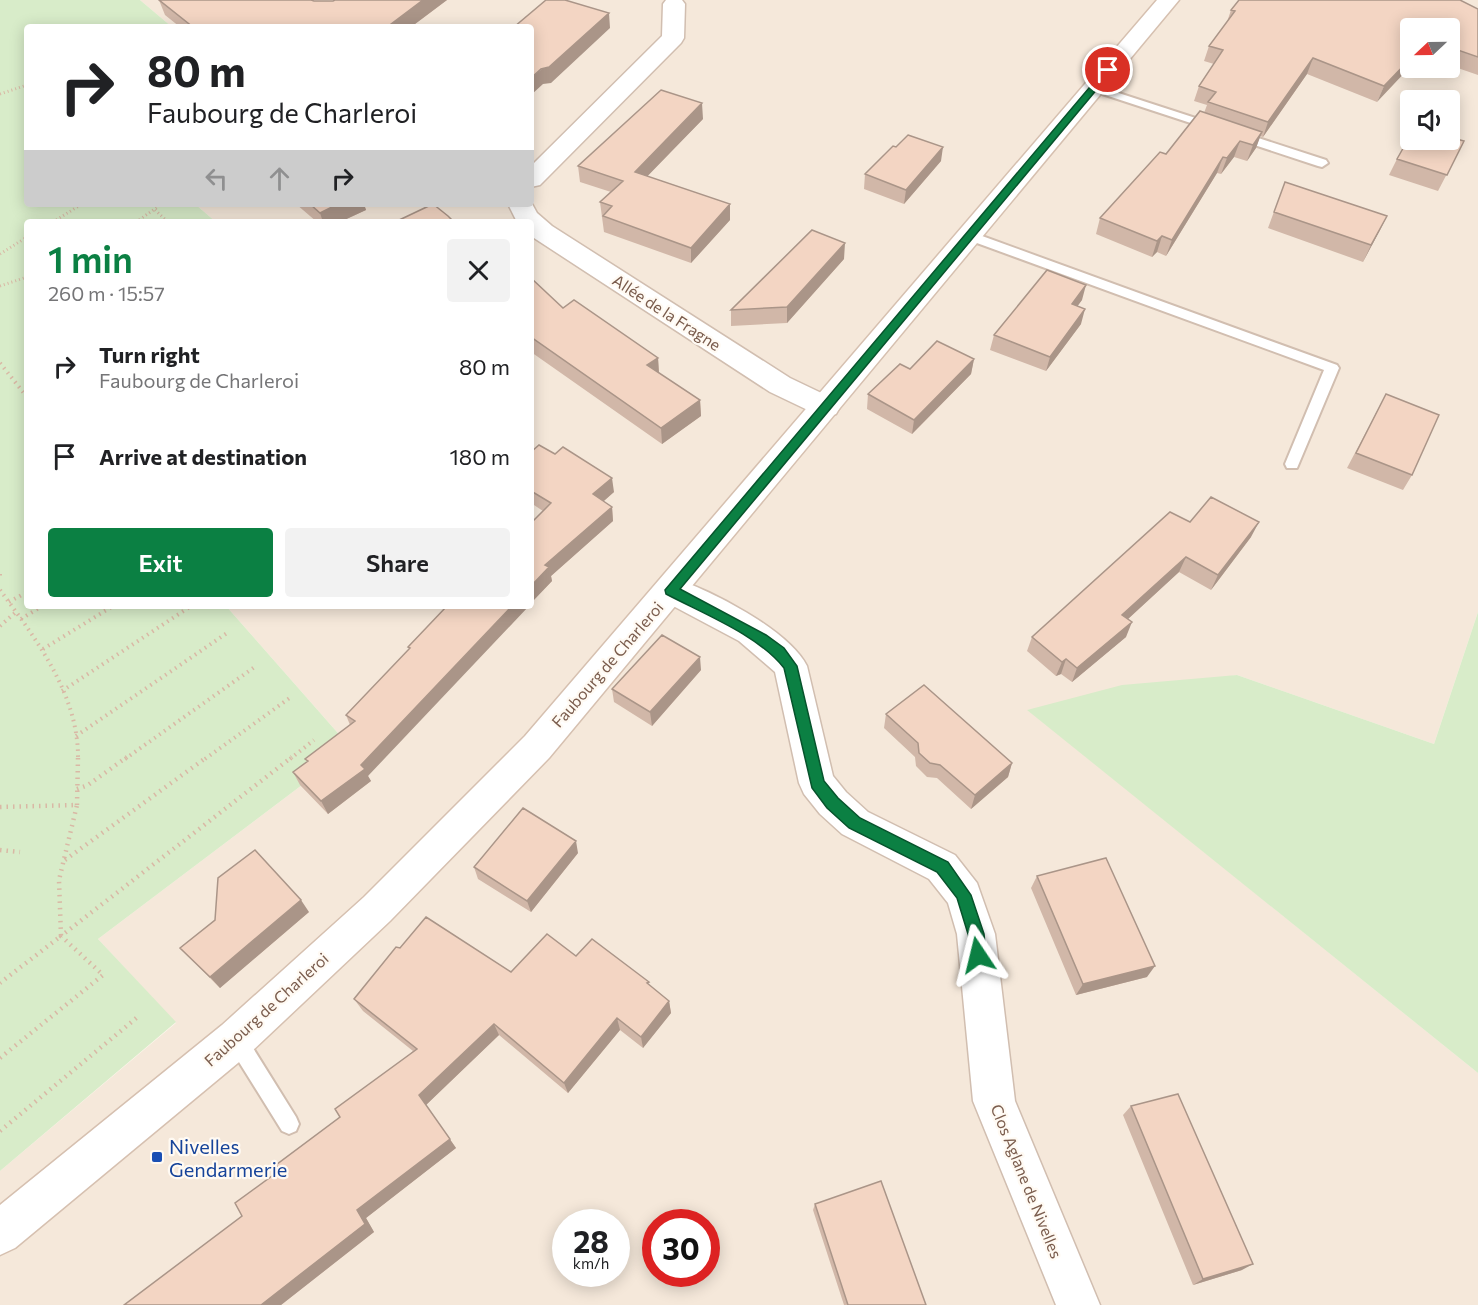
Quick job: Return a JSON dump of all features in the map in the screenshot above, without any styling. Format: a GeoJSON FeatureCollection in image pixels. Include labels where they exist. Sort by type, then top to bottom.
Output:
{"type":"FeatureCollection","features":[{"type":"Feature","properties":{"kind":"main road","name":"Faubourg de Charleroi"},"geometry":{"type":"LineString","coordinates":[[0,1233],[236,1039],[376,909],[537,747],[1168,0]]}},
{"type":"Feature","properties":{"kind":"main road"},"geometry":{"type":"LineString","coordinates":[[534,177],[673,38],[674,4]]}},
{"type":"Feature","properties":{"kind":"main road","name":"Allée de la Fragne"},"geometry":{"type":"LineString","coordinates":[[534,225],[780,385],[826,407]]}},
{"type":"Feature","properties":{"kind":"main road","name":"Clos Aglane de Nivelles"},"geometry":{"type":"LineString","coordinates":[[671,590],[762,639],[779,651],[790,666],[818,783],[832,803],[855,823],[942,867],[964,895],[976,934],[994,1101],[1078,1305]]}},
{"type":"Feature","properties":{"kind":"lane"},"geometry":{"type":"LineString","coordinates":[[1094,88],[1322,163]]}},
{"type":"Feature","properties":{"kind":"lane"},"geometry":{"type":"LineString","coordinates":[[971,236],[1332,368],[1292,464]]}},
{"type":"Feature","properties":{"kind":"lane"},"geometry":{"type":"LineString","coordinates":[[236,1039],[289,1124]]}},
{"type":"Feature","properties":{"kind":"path"},"geometry":{"type":"LineString","coordinates":[[0,94],[24,86]]}},
{"type":"Feature","properties":{"kind":"path"},"geometry":{"type":"LineString","coordinates":[[57,219],[77,207]]}},
{"type":"Feature","properties":{"kind":"path"},"geometry":{"type":"LineString","coordinates":[[141,219],[158,207]]}},
{"type":"Feature","properties":{"kind":"path"},"geometry":{"type":"LineString","coordinates":[[155,210],[165,219]]}},
{"type":"Feature","properties":{"kind":"path"},"geometry":{"type":"LineString","coordinates":[[0,254],[24,239]]}},
{"type":"Feature","properties":{"kind":"path"},"geometry":{"type":"LineString","coordinates":[[0,286],[24,278]]}},
{"type":"Feature","properties":{"kind":"path"},"geometry":{"type":"LineString","coordinates":[[0,363],[24,393]]}},
{"type":"Feature","properties":{"kind":"path"},"geometry":{"type":"LineString","coordinates":[[0,590],[43,649],[62,691],[76,736],[76,806],[59,880],[61,936],[103,975],[0,1058]]}},
{"type":"Feature","properties":{"kind":"path"},"geometry":{"type":"LineString","coordinates":[[9,602],[24,594]]}},
{"type":"Feature","properties":{"kind":"path"},"geometry":{"type":"LineString","coordinates":[[21,619],[37,609]]}},
{"type":"Feature","properties":{"kind":"path"},"geometry":{"type":"LineString","coordinates":[[43,649],[108,609]]}},
{"type":"Feature","properties":{"kind":"path"},"geometry":{"type":"LineString","coordinates":[[62,691],[186,609]]}},
{"type":"Feature","properties":{"kind":"path"},"geometry":{"type":"LineString","coordinates":[[0,626],[16,612]]}},
{"type":"Feature","properties":{"kind":"path"},"geometry":{"type":"LineString","coordinates":[[76,736],[227,633]]}},
{"type":"Feature","properties":{"kind":"path"},"geometry":{"type":"LineString","coordinates":[[77,789],[88,785],[256,666]]}},
{"type":"Feature","properties":{"kind":"path"},"geometry":{"type":"LineString","coordinates":[[64,860],[291,697]]}},
{"type":"Feature","properties":{"kind":"path"},"geometry":{"type":"LineString","coordinates":[[0,983],[314,740]]}},
{"type":"Feature","properties":{"kind":"path"},"geometry":{"type":"LineString","coordinates":[[0,807],[76,806]]}},
{"type":"Feature","properties":{"kind":"path"},"geometry":{"type":"LineString","coordinates":[[0,850],[20,852]]}},
{"type":"Feature","properties":{"kind":"path"},"geometry":{"type":"LineString","coordinates":[[0,1131],[140,1015]]}},
{"type":"Feature","properties":{"kind":"shaded area"},"geometry":{"type":"Polygon","coordinates":[[[140,0],[1478,0],[1478,612],[1434,744],[1237,675],[1028,710],[1478,1073],[1478,1305],[0,1305],[0,1171],[176,1023],[98,939],[351,748],[229,609],[534,609],[534,219],[212,219],[198,207],[534,207],[534,24],[168,24],[140,0]]]}},
{"type":"Feature","properties":{"kind":"green space"},"geometry":{"type":"Polygon","coordinates":[[[0,0],[140,0],[168,24],[24,24],[24,207],[198,207],[212,219],[24,219],[24,609],[229,609],[351,748],[98,939],[176,1022],[0,1171],[0,0]]]}},
{"type":"Feature","properties":{"kind":"green space"},"geometry":{"type":"Polygon","coordinates":[[[1478,612],[1478,1073],[1027,710],[1122,685],[1237,675],[1434,744],[1478,612]]]}},
{"type":"Feature","properties":{"kind":"building"},"geometry":{"type":"Polygon","coordinates":[[[159,0],[423,0],[391,24],[189,24],[159,0]]]}},
{"type":"Feature","properties":{"kind":"building"},"geometry":{"type":"Polygon","coordinates":[[[546,0],[565,0],[609,13],[549,67],[541,69],[534,75],[534,24],[518,24],[546,0]]]}},
{"type":"Feature","properties":{"kind":"building"},"geometry":{"type":"Polygon","coordinates":[[[1239,0],[1460,0],[1478,9],[1478,57],[1460,51],[1460,18],[1400,18],[1400,69],[1384,86],[1313,58],[1268,122],[1208,102],[1216,92],[1199,86],[1223,50],[1209,46],[1235,11],[1231,10],[1239,0]]]}},
{"type":"Feature","properties":{"kind":"building"},"geometry":{"type":"Polygon","coordinates":[[[661,90],[702,103],[635,172],[730,204],[691,248],[603,216],[612,206],[600,202],[623,181],[578,166],[661,90]]]}},
{"type":"Feature","properties":{"kind":"building"},"geometry":{"type":"Polygon","coordinates":[[[1200,111],[1262,132],[1253,145],[1240,141],[1227,158],[1223,157],[1172,240],[1162,236],[1157,241],[1100,218],[1160,152],[1166,154],[1200,111]]]}},
{"type":"Feature","properties":{"kind":"building"},"geometry":{"type":"Polygon","coordinates":[[[908,135],[943,147],[906,190],[865,174],[893,146],[896,147],[908,135]]]}},
{"type":"Feature","properties":{"kind":"building"},"geometry":{"type":"Polygon","coordinates":[[[1402,150],[1460,150],[1447,175],[1397,159],[1402,150]]]}},
{"type":"Feature","properties":{"kind":"building"},"geometry":{"type":"Polygon","coordinates":[[[1285,182],[1387,216],[1371,245],[1274,212],[1285,182]]]}},
{"type":"Feature","properties":{"kind":"building"},"geometry":{"type":"Polygon","coordinates":[[[313,207],[332,207],[320,213],[313,207]]]}},
{"type":"Feature","properties":{"kind":"building"},"geometry":{"type":"Polygon","coordinates":[[[427,207],[437,207],[451,219],[401,219],[427,207]]]}},
{"type":"Feature","properties":{"kind":"building"},"geometry":{"type":"Polygon","coordinates":[[[812,230],[845,243],[787,307],[731,310],[812,230]]]}},
{"type":"Feature","properties":{"kind":"building"},"geometry":{"type":"Polygon","coordinates":[[[1047,270],[1086,285],[1072,304],[1085,309],[1050,357],[994,335],[1047,270]]]}},
{"type":"Feature","properties":{"kind":"building"},"geometry":{"type":"Polygon","coordinates":[[[534,281],[563,308],[574,300],[658,358],[647,365],[700,400],[661,428],[534,339],[534,281]]]}},
{"type":"Feature","properties":{"kind":"building"},"geometry":{"type":"Polygon","coordinates":[[[937,341],[974,359],[914,420],[868,394],[900,364],[910,369],[937,341]]]}},
{"type":"Feature","properties":{"kind":"building"},"geometry":{"type":"Polygon","coordinates":[[[1386,394],[1439,415],[1412,475],[1356,453],[1386,394]]]}},
{"type":"Feature","properties":{"kind":"building"},"geometry":{"type":"Polygon","coordinates":[[[539,445],[555,454],[563,447],[612,478],[593,494],[612,507],[545,565],[549,567],[534,583],[534,520],[551,503],[534,493],[534,449],[539,445]]]}},
{"type":"Feature","properties":{"kind":"building"},"geometry":{"type":"Polygon","coordinates":[[[1211,497],[1259,522],[1218,575],[1186,557],[1122,615],[1132,622],[1077,668],[1066,659],[1062,662],[1032,637],[1170,512],[1190,522],[1211,497]]]}},
{"type":"Feature","properties":{"kind":"building"},"geometry":{"type":"Polygon","coordinates":[[[444,609],[509,609],[361,765],[365,769],[321,801],[293,772],[308,761],[305,759],[355,721],[346,715],[410,648],[408,647],[444,609]]]}},
{"type":"Feature","properties":{"kind":"building"},"geometry":{"type":"Polygon","coordinates":[[[662,635],[700,657],[650,712],[612,689],[662,635]]]}},
{"type":"Feature","properties":{"kind":"building"},"geometry":{"type":"Polygon","coordinates":[[[924,685],[1012,763],[975,795],[940,765],[930,763],[919,753],[918,743],[886,714],[924,685]]]}},
{"type":"Feature","properties":{"kind":"building"},"geometry":{"type":"Polygon","coordinates":[[[523,808],[576,841],[527,901],[474,867],[523,808]]]}},
{"type":"Feature","properties":{"kind":"building"},"geometry":{"type":"Polygon","coordinates":[[[255,850],[301,900],[210,977],[180,948],[215,920],[218,878],[255,850]]]}},
{"type":"Feature","properties":{"kind":"building"},"geometry":{"type":"Polygon","coordinates":[[[1106,858],[1155,966],[1083,984],[1037,876],[1106,858]]]}},
{"type":"Feature","properties":{"kind":"building"},"geometry":{"type":"Polygon","coordinates":[[[426,917],[511,972],[547,934],[576,956],[592,939],[649,982],[647,983],[669,1001],[641,1037],[617,1018],[564,1083],[494,1024],[419,1095],[450,1139],[357,1210],[365,1224],[261,1305],[124,1305],[242,1216],[235,1203],[280,1170],[276,1165],[340,1117],[335,1109],[417,1049],[354,999],[396,947],[400,948],[426,917]]]}},
{"type":"Feature","properties":{"kind":"building"},"geometry":{"type":"Polygon","coordinates":[[[1178,1094],[1253,1264],[1203,1279],[1131,1106],[1178,1094]]]}},
{"type":"Feature","properties":{"kind":"building"},"geometry":{"type":"Polygon","coordinates":[[[881,1181],[926,1305],[848,1305],[815,1204],[881,1181]]]}},
{"type":"Feature","properties":{"kind":"place","name":"Nivelles Gendarmerie"},"geometry":{"type":"Point","coordinates":[157,1157]}},
{"type":"Feature","properties":{"kind":"route"},"geometry":{"type":"LineString","coordinates":[[978,955],[976,934],[964,895],[942,867],[855,823],[832,803],[818,783],[790,666],[779,651],[762,639],[671,590],[971,236],[1108,70]]}}]}
